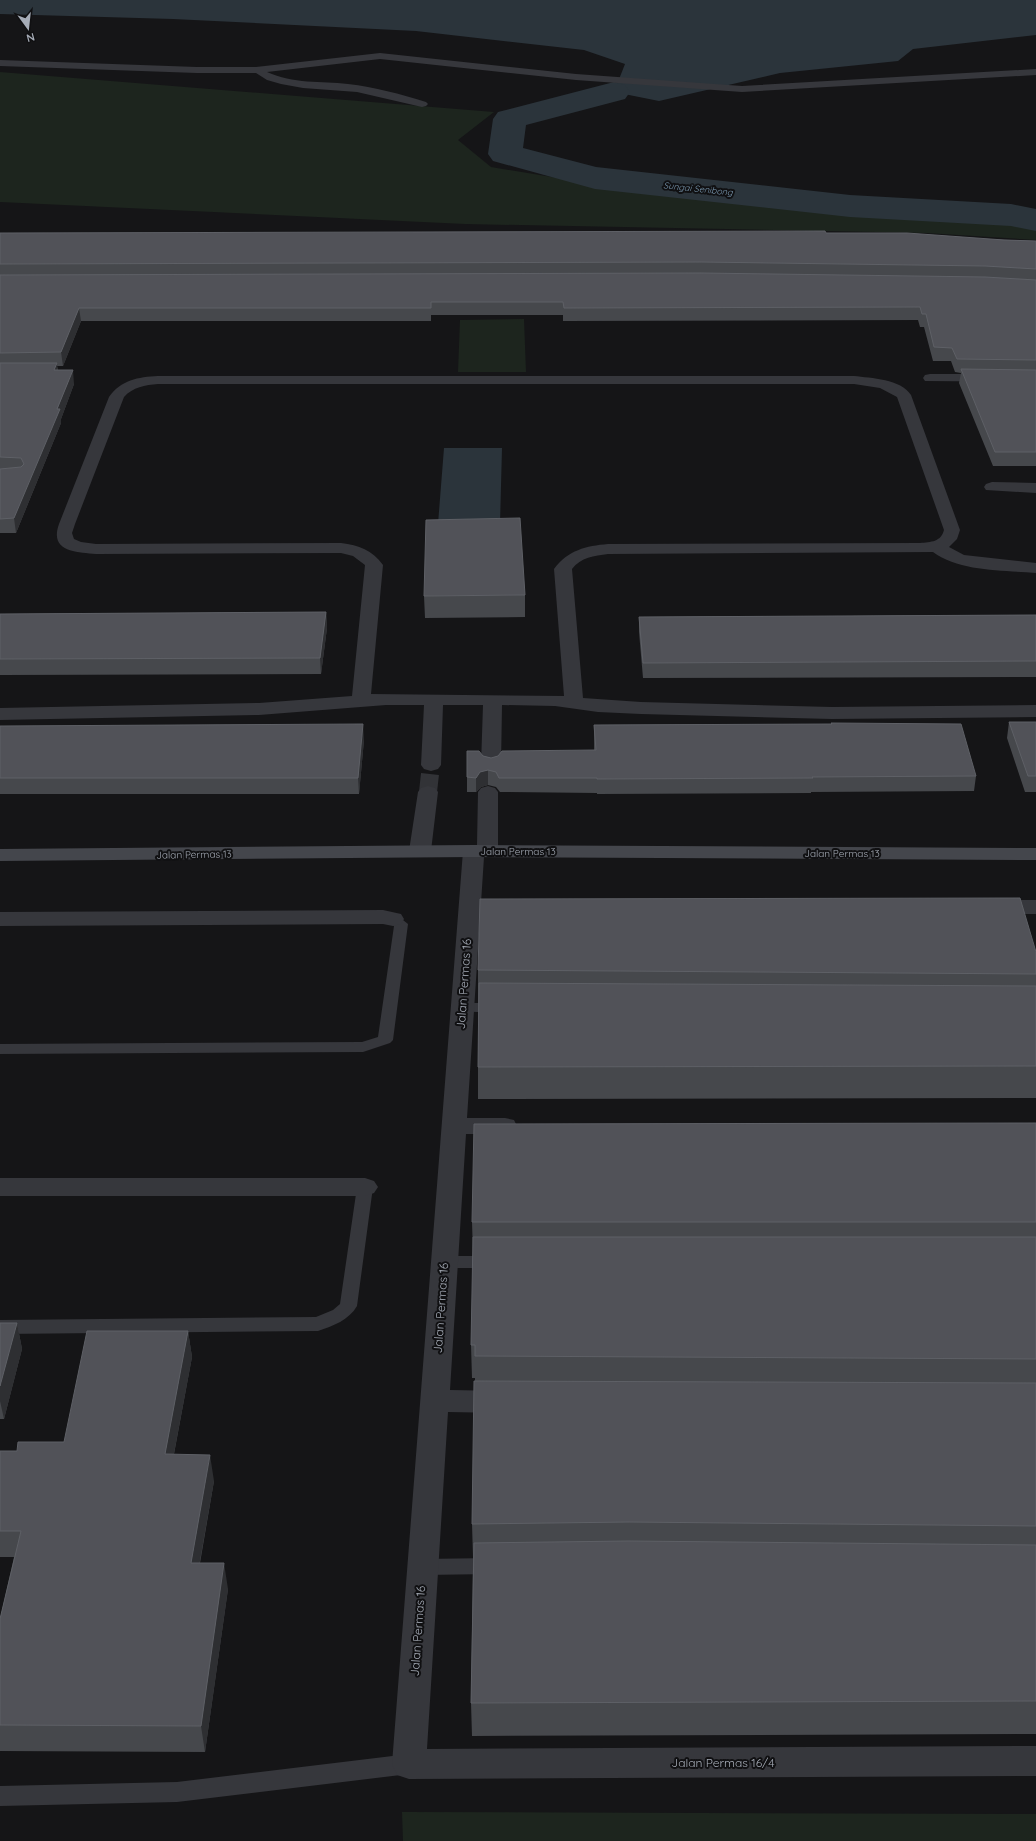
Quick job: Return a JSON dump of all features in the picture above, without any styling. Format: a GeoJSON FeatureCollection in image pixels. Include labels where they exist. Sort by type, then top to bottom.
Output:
{"type":"FeatureCollection","features":[{"type":"Feature","properties":{"kind":"main road","name":"Jalan Permas 13"},"geometry":{"type":"LineString","coordinates":[[0,855],[420,851],[1036,855]]}},
{"type":"Feature","properties":{"kind":"street"},"geometry":{"type":"LineString","coordinates":[[2,64],[197,70],[256,70],[380,56],[576,77],[742,89],[1036,72]]}},
{"type":"Feature","properties":{"kind":"street"},"geometry":{"type":"LineString","coordinates":[[256,70],[271,79],[294,83],[355,88],[378,92],[422,104]]}},
{"type":"Feature","properties":{"kind":"street"},"geometry":{"type":"LineString","coordinates":[[930,378],[1036,378]]}},
{"type":"Feature","properties":{"kind":"street"},"geometry":{"type":"LineString","coordinates":[[361,701],[374,565],[365,555],[355,550],[341,548],[96,549],[78,547],[66,542],[64,533],[67,524],[119,393],[137,382],[158,380],[854,380],[871,381],[884,384],[904,395],[952,530],[952,536],[946,542],[936,546],[920,548],[608,549],[576,555],[567,561],[563,569],[574,703]]}},
{"type":"Feature","properties":{"kind":"street"},"geometry":{"type":"LineString","coordinates":[[992,488],[1036,488]]}},
{"type":"Feature","properties":{"kind":"street"},"geometry":{"type":"LineString","coordinates":[[936,546],[950,556],[961,560],[1036,568]]}},
{"type":"Feature","properties":{"kind":"street"},"geometry":{"type":"LineString","coordinates":[[431,765],[434,700]]}},
{"type":"Feature","properties":{"kind":"street"},"geometry":{"type":"LineString","coordinates":[[0,714],[259,709],[361,701],[434,700],[556,700],[574,703],[641,708],[832,713],[1036,711]]}},
{"type":"Feature","properties":{"kind":"street"},"geometry":{"type":"LineString","coordinates":[[491,765],[493,700]]}},
{"type":"Feature","properties":{"kind":"street"},"geometry":{"type":"LineString","coordinates":[[420,851],[428,792]]}},
{"type":"Feature","properties":{"kind":"street","name":"Jalan Permas 16"},"geometry":{"type":"LineString","coordinates":[[409,1764],[462,1008],[488,792]]}},
{"type":"Feature","properties":{"kind":"street"},"geometry":{"type":"LineString","coordinates":[[972,907],[1036,907]]}},
{"type":"Feature","properties":{"kind":"street"},"geometry":{"type":"LineString","coordinates":[[0,919],[375,917],[394,919]]}},
{"type":"Feature","properties":{"kind":"street"},"geometry":{"type":"LineString","coordinates":[[454,1126],[526,1126]]}},
{"type":"Feature","properties":{"kind":"street"},"geometry":{"type":"LineString","coordinates":[[0,1187],[365,1187]]}},
{"type":"Feature","properties":{"kind":"street"},"geometry":{"type":"LineString","coordinates":[[434,1401],[529,1402]]}},
{"type":"Feature","properties":{"kind":"street","name":"Jalan Permas 16/4"},"geometry":{"type":"LineString","coordinates":[[409,1764],[1036,1761]]}},
{"type":"Feature","properties":{"kind":"lane"},"geometry":{"type":"LineString","coordinates":[[0,1049],[363,1047],[385,1040],[401,924],[394,919]]}},
{"type":"Feature","properties":{"kind":"lane"},"geometry":{"type":"LineString","coordinates":[[462,1008],[510,1008]]}},
{"type":"Feature","properties":{"kind":"lane"},"geometry":{"type":"LineString","coordinates":[[0,1327],[318,1324],[339,1315],[348,1306],[365,1187]]}},
{"type":"Feature","properties":{"kind":"lane"},"geometry":{"type":"LineString","coordinates":[[444,1262],[507,1262]]}},
{"type":"Feature","properties":{"kind":"lane"},"geometry":{"type":"LineString","coordinates":[[423,1567],[509,1566]]}},
{"type":"Feature","properties":{"kind":"lane"},"geometry":{"type":"LineString","coordinates":[[0,1796],[177,1792],[409,1764]]}},
{"type":"Feature","properties":{"kind":"shaded area"},"geometry":{"type":"Polygon","coordinates":[[[0,0],[1036,0],[1036,35],[913,49],[898,61],[780,73],[659,101],[614,92],[625,64],[584,50],[416,31],[173,19],[0,14],[0,0]]]}},
{"type":"Feature","properties":{"kind":"shaded area"},"geometry":{"type":"Polygon","coordinates":[[[0,72],[494,112],[458,140],[491,167],[600,185],[843,212],[1010,220],[1036,225],[1036,240],[926,233],[465,224],[0,202],[0,72]]]}},
{"type":"Feature","properties":{"kind":"shaded area"},"geometry":{"type":"Polygon","coordinates":[[[524,319],[526,372],[458,372],[460,320],[524,319]]]}},
{"type":"Feature","properties":{"kind":"shaded area"},"geometry":{"type":"Polygon","coordinates":[[[444,448],[502,448],[500,524],[438,524],[444,448]]]}},
{"type":"Feature","properties":{"kind":"shaded area"},"geometry":{"type":"Polygon","coordinates":[[[402,1812],[1036,1814],[1036,1841],[403,1841],[402,1812]]]}},
{"type":"Feature","properties":{"kind":"building"},"geometry":{"type":"Polygon","coordinates":[[[825,231],[826,233],[907,233],[1036,241],[1036,269],[985,266],[701,262],[0,264],[0,233],[825,231]]]}},
{"type":"Feature","properties":{"kind":"building"},"geometry":{"type":"Polygon","coordinates":[[[701,273],[985,277],[1036,280],[1036,360],[957,359],[952,348],[934,347],[926,314],[922,314],[920,307],[564,308],[563,302],[431,302],[431,308],[79,308],[61,352],[0,353],[0,275],[701,273]]]}},
{"type":"Feature","properties":{"kind":"building"},"geometry":{"type":"Polygon","coordinates":[[[0,363],[57,363],[54,370],[73,370],[57,409],[60,409],[14,518],[0,519],[0,469],[21,467],[24,464],[21,458],[0,457],[0,363]]]}},
{"type":"Feature","properties":{"kind":"building"},"geometry":{"type":"Polygon","coordinates":[[[961,369],[1036,370],[1036,452],[995,452],[961,369]]]}},
{"type":"Feature","properties":{"kind":"building"},"geometry":{"type":"Polygon","coordinates":[[[520,518],[525,595],[424,596],[426,520],[520,518]]]}},
{"type":"Feature","properties":{"kind":"building"},"geometry":{"type":"Polygon","coordinates":[[[326,612],[320,658],[0,659],[0,614],[326,612]]]}},
{"type":"Feature","properties":{"kind":"building"},"geometry":{"type":"Polygon","coordinates":[[[1036,615],[1036,661],[643,663],[639,617],[1036,615]]]}},
{"type":"Feature","properties":{"kind":"building"},"geometry":{"type":"Polygon","coordinates":[[[1009,722],[1036,722],[1036,776],[1028,776],[1009,722]]]}},
{"type":"Feature","properties":{"kind":"building"},"geometry":{"type":"Polygon","coordinates":[[[831,723],[961,724],[976,776],[597,779],[499,778],[496,772],[488,770],[480,772],[476,778],[467,777],[467,751],[479,751],[483,756],[491,758],[498,756],[502,751],[596,750],[594,725],[832,724],[831,723]]]}},
{"type":"Feature","properties":{"kind":"building"},"geometry":{"type":"Polygon","coordinates":[[[363,724],[358,778],[0,778],[0,726],[363,724]]]}},
{"type":"Feature","properties":{"kind":"building"},"geometry":{"type":"Polygon","coordinates":[[[1020,898],[1036,952],[1036,974],[478,970],[480,899],[1020,898]]]}},
{"type":"Feature","properties":{"kind":"building"},"geometry":{"type":"Polygon","coordinates":[[[479,983],[1036,986],[1036,1066],[478,1067],[479,983]]]}},
{"type":"Feature","properties":{"kind":"building"},"geometry":{"type":"Polygon","coordinates":[[[1036,1123],[1036,1222],[472,1222],[474,1124],[1036,1123]]]}},
{"type":"Feature","properties":{"kind":"building"},"geometry":{"type":"Polygon","coordinates":[[[473,1237],[1036,1237],[1036,1359],[475,1356],[475,1345],[471,1345],[473,1237]]]}},
{"type":"Feature","properties":{"kind":"building"},"geometry":{"type":"Polygon","coordinates":[[[0,1323],[17,1323],[0,1386],[0,1323]]]}},
{"type":"Feature","properties":{"kind":"building"},"geometry":{"type":"Polygon","coordinates":[[[87,1331],[188,1331],[165,1454],[210,1455],[191,1563],[224,1563],[201,1726],[0,1725],[0,1619],[21,1531],[0,1531],[0,1451],[17,1451],[18,1442],[64,1442],[87,1331]]]}},
{"type":"Feature","properties":{"kind":"building"},"geometry":{"type":"Polygon","coordinates":[[[474,1381],[1036,1383],[1036,1526],[629,1522],[472,1524],[474,1381]]]}},
{"type":"Feature","properties":{"kind":"building"},"geometry":{"type":"Polygon","coordinates":[[[629,1541],[1036,1545],[1036,1701],[471,1703],[474,1543],[629,1541]]]}},
{"type":"Feature","properties":{"kind":"waterway","name":"Sungai Senibong"},"geometry":{"type":"LineString","coordinates":[[614,92],[510,119],[505,154],[595,178],[850,206],[1011,215],[1036,220]]}},
{"type":"Feature","properties":{"kind":"tunnel"},"geometry":{"type":"LineString","coordinates":[[428,792],[431,765]]}}]}
